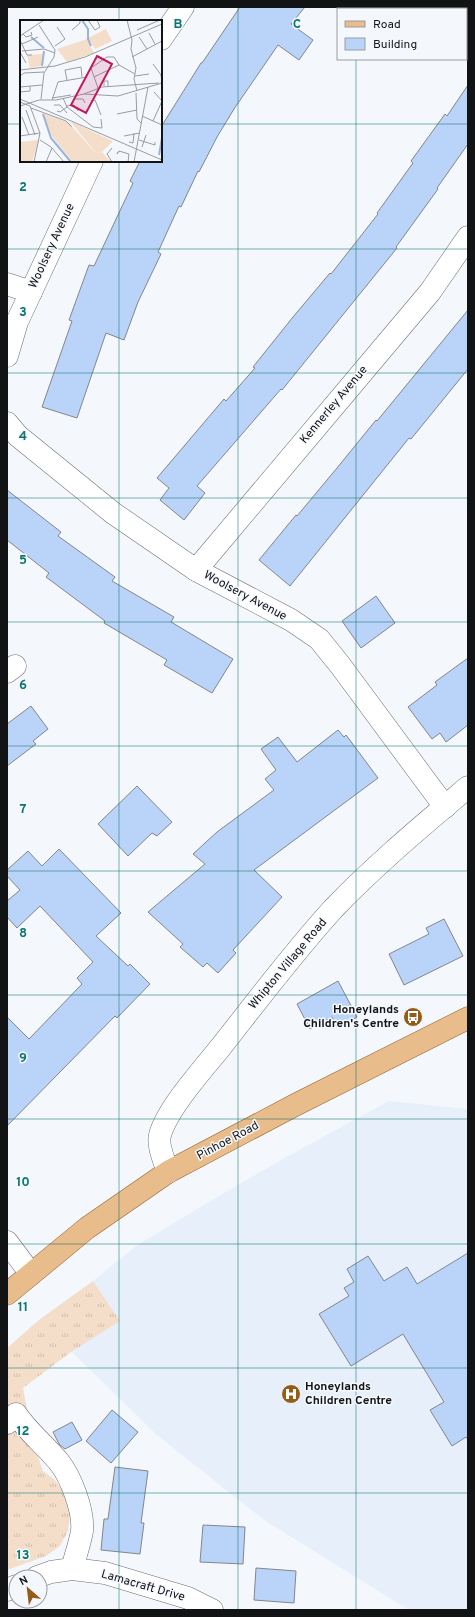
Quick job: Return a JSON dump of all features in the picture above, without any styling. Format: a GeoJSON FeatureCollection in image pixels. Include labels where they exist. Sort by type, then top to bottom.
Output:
{"type":"FeatureCollection","features":[{"type":"Feature","properties":{"kind":"main road","name":"Pinhoe Road"},"geometry":{"type":"LineString","coordinates":[[7,1294],[87,1228],[168,1172],[296,1104],[468,1018]]}},
{"type":"Feature","properties":{"kind":"street"},"geometry":{"type":"LineString","coordinates":[[162,37],[182,7]]}},
{"type":"Feature","properties":{"kind":"street","name":"Woolsery Avenue"},"geometry":{"type":"LineString","coordinates":[[7,356],[17,322],[30,292],[92,162]]}},
{"type":"Feature","properties":{"kind":"street","name":"Kennerley Avenue"},"geometry":{"type":"LineString","coordinates":[[196,570],[430,292],[468,237]]}},
{"type":"Feature","properties":{"kind":"street"},"geometry":{"type":"LineString","coordinates":[[7,284],[30,292]]}},
{"type":"Feature","properties":{"kind":"street","name":"Woolsery Avenue"},"geometry":{"type":"LineString","coordinates":[[7,423],[18,436],[113,513],[196,570],[291,620],[319,639],[445,807]]}},
{"type":"Feature","properties":{"kind":"street","name":"Whipton Village Road"},"geometry":{"type":"LineString","coordinates":[[168,1172],[162,1158],[160,1136],[167,1119],[188,1088],[303,944],[333,910],[375,867],[468,787]]}},
{"type":"Feature","properties":{"kind":"street"},"geometry":{"type":"LineString","coordinates":[[7,1243],[31,1274]]}},
{"type":"Feature","properties":{"kind":"street"},"geometry":{"type":"LineString","coordinates":[[7,1423],[16,1414],[23,1425],[59,1462],[72,1483],[79,1508],[82,1530],[72,1570]]}},
{"type":"Feature","properties":{"kind":"street","name":"Lamacraft Drive"},"geometry":{"type":"LineString","coordinates":[[48,1573],[72,1570],[106,1573],[188,1598],[212,1610]]}},
{"type":"Feature","properties":{"kind":"shaded area","name":"Honeylands Children Centre"},"geometry":{"type":"Polygon","coordinates":[[[389,1101],[468,1109],[468,1610],[409,1610],[264,1520],[157,1435],[39,1320],[93,1281],[136,1246],[288,1156],[389,1101]]]}},
{"type":"Feature","properties":{"kind":"green space"},"geometry":{"type":"Polygon","coordinates":[[[93,1281],[120,1321],[71,1352],[23,1388],[33,1443],[43,1471],[55,1480],[66,1495],[70,1515],[68,1531],[60,1546],[46,1556],[7,1570],[7,1348],[39,1320],[93,1281]]]}},
{"type":"Feature","properties":{"kind":"building"},"geometry":{"type":"Polygon","coordinates":[[[240,7],[305,7],[291,24],[313,40],[299,60],[278,45],[234,109],[217,137],[199,172],[198,171],[181,207],[179,206],[158,252],[161,254],[138,302],[124,340],[106,333],[77,418],[42,407],[72,321],[69,320],[89,265],[94,266],[133,183],[130,181],[140,162],[162,162],[162,125],[240,7]]]}},
{"type":"Feature","properties":{"kind":"building"},"geometry":{"type":"Polygon","coordinates":[[[468,85],[468,144],[396,247],[397,248],[282,390],[281,389],[197,486],[205,493],[184,520],[160,500],[169,488],[157,478],[224,399],[226,401],[255,368],[253,367],[293,317],[330,273],[331,274],[378,214],[377,213],[413,163],[411,161],[445,114],[447,116],[468,85]]]}},
{"type":"Feature","properties":{"kind":"building"},"geometry":{"type":"Polygon","coordinates":[[[468,310],[468,369],[411,439],[409,438],[290,586],[259,560],[376,420],[377,421],[468,310]]]}},
{"type":"Feature","properties":{"kind":"building"},"geometry":{"type":"Polygon","coordinates":[[[7,490],[61,532],[58,536],[115,577],[112,581],[174,617],[171,622],[233,659],[212,693],[164,665],[167,660],[104,623],[105,621],[46,577],[49,573],[7,540],[7,490]]]}},
{"type":"Feature","properties":{"kind":"building"},"geometry":{"type":"Polygon","coordinates":[[[376,596],[395,623],[361,648],[342,621],[376,596]]]}},
{"type":"Feature","properties":{"kind":"building"},"geometry":{"type":"Polygon","coordinates":[[[468,658],[468,725],[446,742],[440,733],[432,739],[408,707],[437,685],[435,682],[468,658]]]}},
{"type":"Feature","properties":{"kind":"building"},"geometry":{"type":"Polygon","coordinates":[[[31,706],[48,729],[33,741],[36,744],[7,766],[7,724],[31,706]]]}},
{"type":"Feature","properties":{"kind":"building"},"geometry":{"type":"Polygon","coordinates":[[[338,730],[344,737],[346,735],[378,778],[254,870],[282,897],[233,950],[236,953],[218,973],[207,963],[203,967],[180,947],[183,944],[148,912],[205,864],[193,854],[217,832],[274,790],[265,779],[276,770],[261,749],[278,737],[297,762],[338,730]]]}},
{"type":"Feature","properties":{"kind":"building"},"geometry":{"type":"Polygon","coordinates":[[[137,786],[172,822],[157,836],[152,833],[128,856],[98,824],[137,786]]]}},
{"type":"Feature","properties":{"kind":"building"},"geometry":{"type":"Polygon","coordinates":[[[59,849],[121,913],[96,936],[128,966],[130,964],[150,984],[117,1018],[115,1016],[7,1126],[7,1017],[29,1039],[82,984],[77,978],[93,962],[40,906],[17,928],[7,917],[7,901],[20,890],[7,876],[7,870],[28,851],[42,866],[59,849]]]}},
{"type":"Feature","properties":{"kind":"building"},"geometry":{"type":"Polygon","coordinates":[[[444,919],[463,956],[404,985],[389,954],[429,934],[426,928],[444,919]]]}},
{"type":"Feature","properties":{"kind":"building"},"geometry":{"type":"Polygon","coordinates":[[[338,981],[357,1017],[337,1027],[332,1017],[310,1029],[297,1004],[338,981]]]}},
{"type":"Feature","properties":{"kind":"building"},"geometry":{"type":"Polygon","coordinates":[[[468,1253],[468,1440],[466,1437],[452,1446],[430,1410],[444,1402],[403,1334],[351,1366],[319,1314],[349,1296],[344,1288],[354,1282],[347,1269],[368,1256],[384,1281],[407,1267],[417,1284],[468,1253]]]}},
{"type":"Feature","properties":{"kind":"building"},"geometry":{"type":"Polygon","coordinates":[[[112,1410],[138,1432],[111,1463],[86,1441],[112,1410]]]}},
{"type":"Feature","properties":{"kind":"building"},"geometry":{"type":"Polygon","coordinates":[[[72,1422],[82,1440],[65,1449],[59,1444],[53,1432],[72,1422]]]}},
{"type":"Feature","properties":{"kind":"building"},"geometry":{"type":"Polygon","coordinates":[[[115,1467],[148,1471],[141,1523],[144,1523],[140,1554],[101,1550],[104,1519],[108,1519],[115,1467]]]}},
{"type":"Feature","properties":{"kind":"building"},"geometry":{"type":"Polygon","coordinates":[[[203,1525],[245,1527],[243,1564],[200,1562],[203,1525]]]}},
{"type":"Feature","properties":{"kind":"building"},"geometry":{"type":"Polygon","coordinates":[[[256,1568],[296,1571],[294,1603],[254,1600],[256,1568]]]}},
{"type":"Feature","properties":{"kind":"place","name":"Honeylands Children's Centre"},"geometry":{"type":"Point","coordinates":[413,1017]}},
{"type":"Feature","properties":{"kind":"place","name":"Honeylands Children Centre"},"geometry":{"type":"Point","coordinates":[291,1394]}}]}
